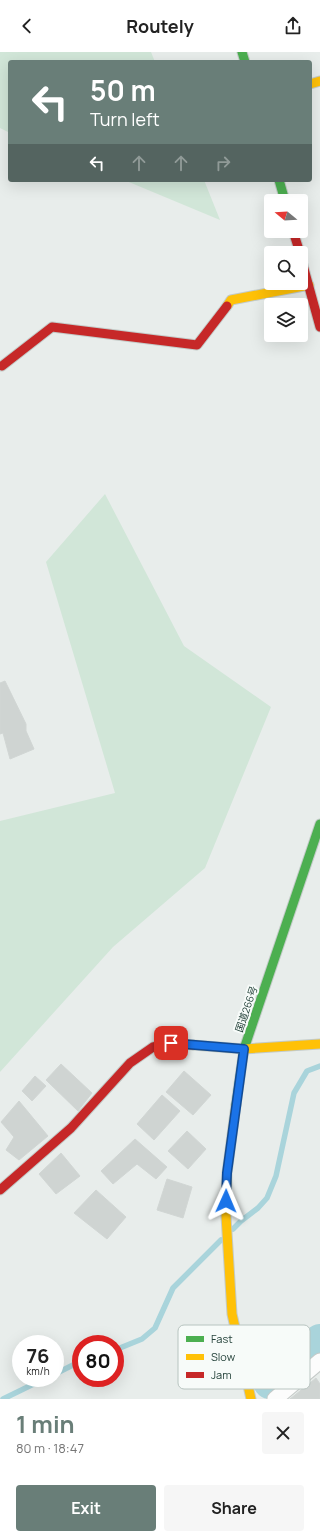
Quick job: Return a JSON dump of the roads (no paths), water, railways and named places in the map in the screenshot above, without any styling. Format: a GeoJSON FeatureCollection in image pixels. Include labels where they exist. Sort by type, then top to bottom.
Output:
{"type":"FeatureCollection","features":[{"type":"Feature","properties":{"kind":"main road"},"geometry":{"type":"LineString","coordinates":[[280,182],[283,194]]}},
{"type":"Feature","properties":{"kind":"main road"},"geometry":{"type":"LineString","coordinates":[[308,282],[320,327]]}},
{"type":"Feature","properties":{"kind":"main road"},"geometry":{"type":"LineString","coordinates":[[2,366],[52,327],[197,345],[231,300],[309,285]]}},
{"type":"Feature","properties":{"kind":"main road","name":"国道266号"},"geometry":{"type":"LineString","coordinates":[[234,1325],[232,1314],[226,1216],[227,1173],[244,1049],[320,824]]}},
{"type":"Feature","properties":{"kind":"main road"},"geometry":{"type":"LineString","coordinates":[[0,1190],[71,1128],[130,1063],[153,1047],[171,1043],[244,1049],[320,1044]]}},
{"type":"Feature","properties":{"kind":"main road","name":"国道266号"},"geometry":{"type":"LineString","coordinates":[[249,1389],[251,1399]]}},
{"type":"Feature","properties":{"kind":"street"},"geometry":{"type":"LineString","coordinates":[[310,1369],[320,1361]]}},
{"type":"Feature","properties":{"kind":"street"},"geometry":{"type":"LineString","coordinates":[[275,1399],[287,1389]]}},
{"type":"Feature","properties":{"kind":"waterway"},"geometry":{"type":"LineString","coordinates":[[233,1229],[258,1208],[267,1198],[276,1176],[294,1093],[307,1071],[320,1066]]}},
{"type":"Feature","properties":{"kind":"waterway"},"geometry":{"type":"LineString","coordinates":[[124,1346],[142,1339],[155,1328],[173,1288],[221,1240]]}},
{"type":"Feature","properties":{"kind":"waterway"},"geometry":{"type":"LineString","coordinates":[[310,1352],[320,1341]]}},
{"type":"Feature","properties":{"kind":"waterway"},"geometry":{"type":"LineString","coordinates":[[64,1370],[72,1366]]}},
{"type":"Feature","properties":{"kind":"waterway"},"geometry":{"type":"LineString","coordinates":[[3,1399],[28,1387]]}}]}
